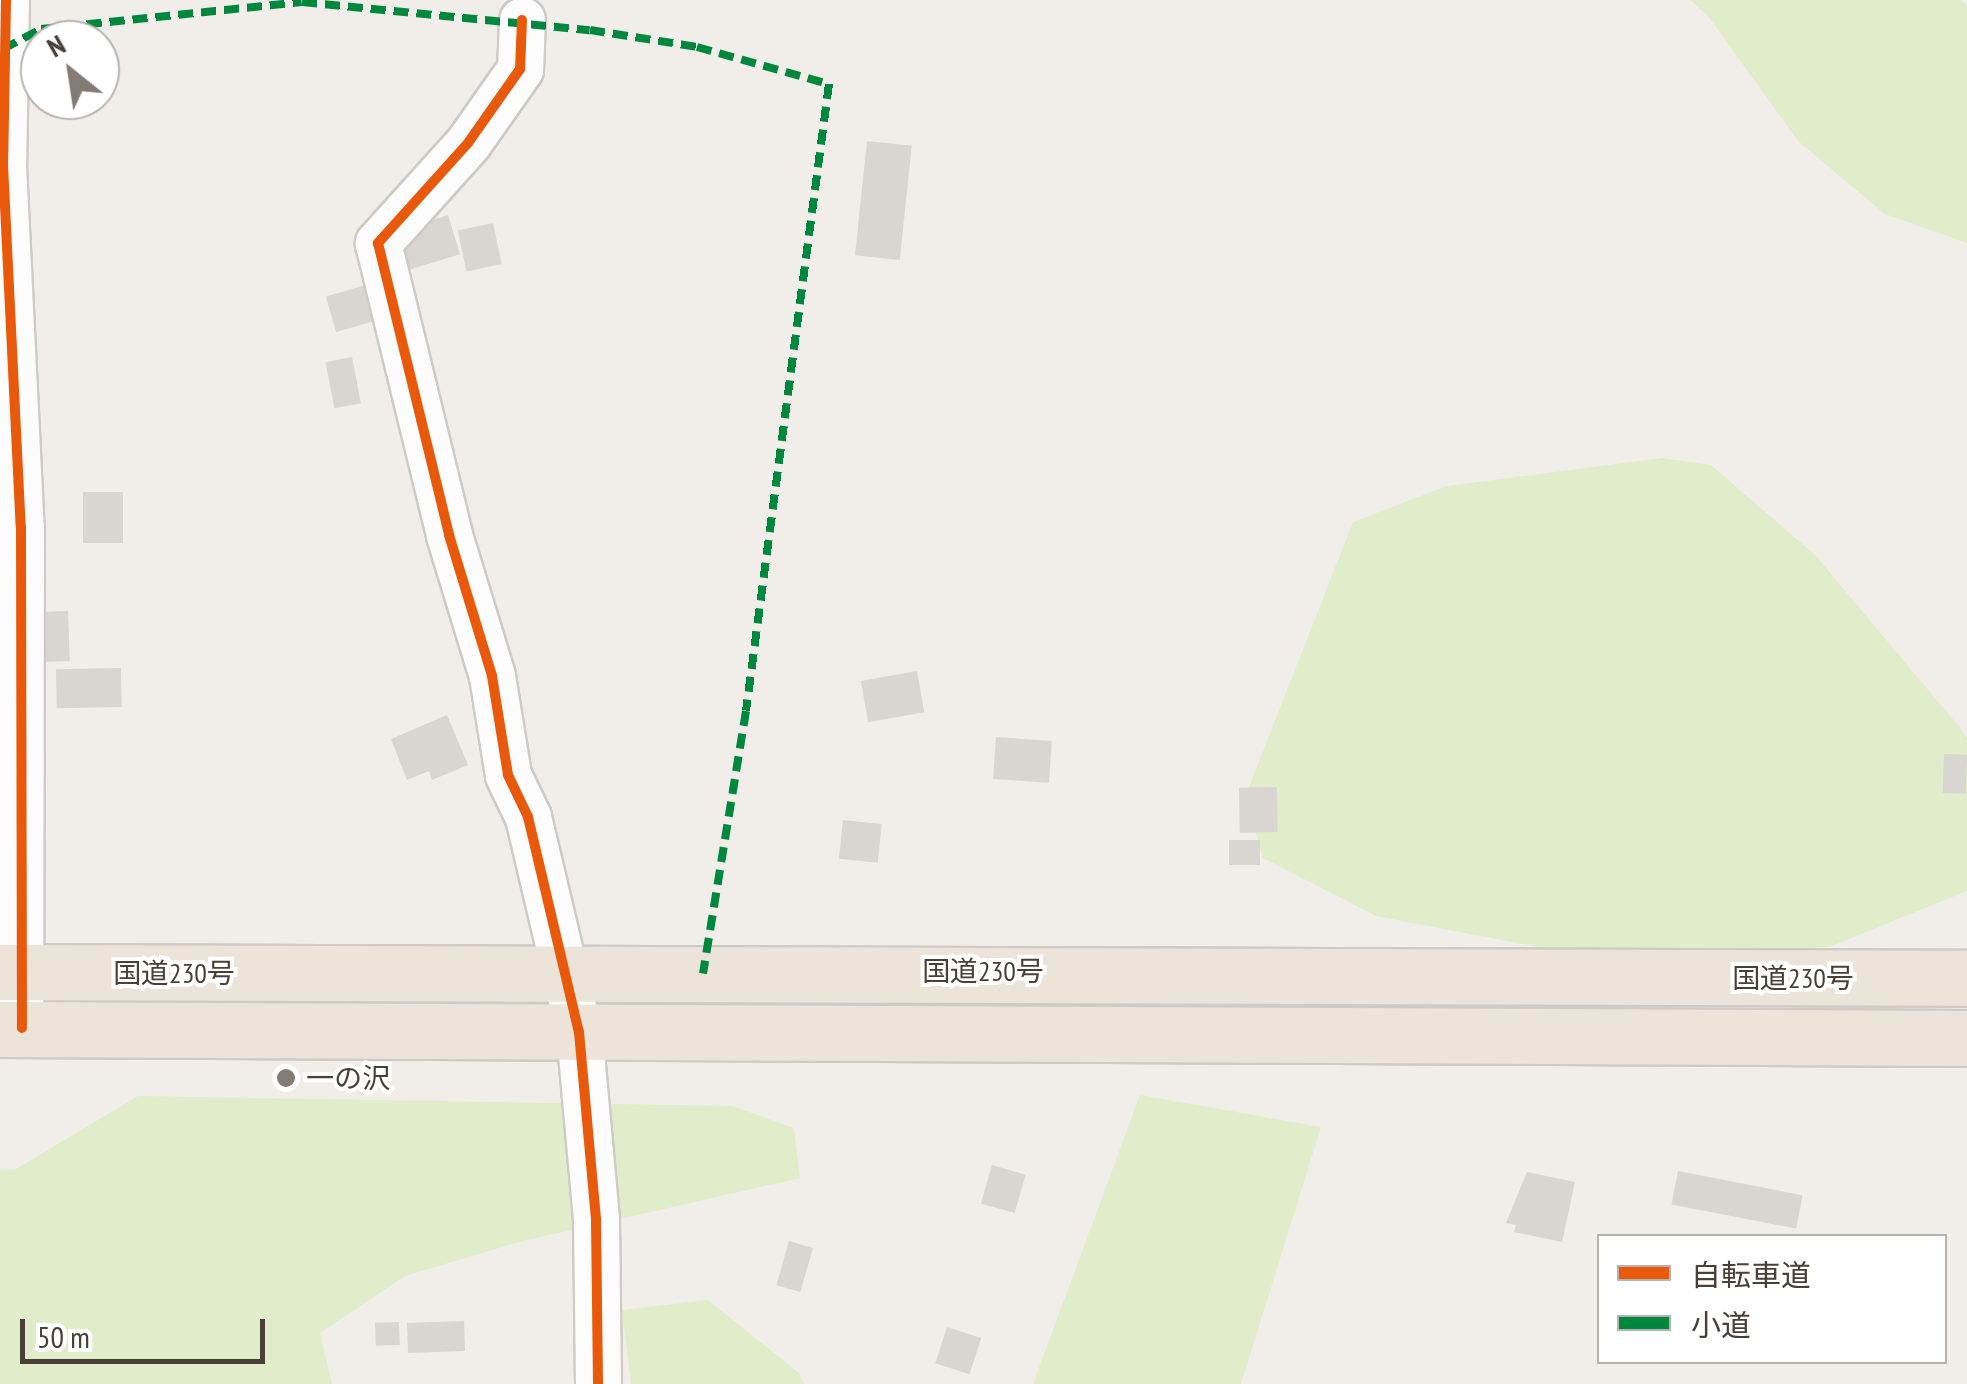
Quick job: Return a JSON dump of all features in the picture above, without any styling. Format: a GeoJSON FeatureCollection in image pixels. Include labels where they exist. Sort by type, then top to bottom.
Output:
{"type":"FeatureCollection","features":[{"type":"Feature","properties":{"kind":"highway","name":"国道230号"},"geometry":{"type":"LineString","coordinates":[[9,972],[566,976],[939,970],[1967,978]]}},
{"type":"Feature","properties":{"kind":"highway","name":"国道230号"},"geometry":{"type":"LineString","coordinates":[[11,1029],[1967,1038]]}},
{"type":"Feature","properties":{"kind":"street"},"geometry":{"type":"LineString","coordinates":[[6,0],[2,165],[4,338],[21,528],[9,972],[11,1029]]}},
{"type":"Feature","properties":{"kind":"street"},"geometry":{"type":"LineString","coordinates":[[522,20],[520,69],[468,144],[378,242],[449,536],[492,676],[508,775],[528,817],[579,1032],[596,1220],[598,1384]]}},
{"type":"Feature","properties":{"kind":"green space"},"geometry":{"type":"Polygon","coordinates":[[[1690,0],[1961,0],[1967,6],[1967,243],[1885,214],[1798,141],[1708,16],[1690,0]]]}},
{"type":"Feature","properties":{"kind":"green space"},"geometry":{"type":"Polygon","coordinates":[[[1662,458],[1711,465],[1816,556],[1961,729],[1967,738],[1967,891],[1829,947],[1596,958],[1376,916],[1263,858],[1245,797],[1353,522],[1447,486],[1662,458]]]}},
{"type":"Feature","properties":{"kind":"green space"},"geometry":{"type":"Polygon","coordinates":[[[1140,1095],[1321,1127],[1241,1384],[1033,1384],[1140,1095]]]}},
{"type":"Feature","properties":{"kind":"green space"},"geometry":{"type":"Polygon","coordinates":[[[138,1096],[732,1106],[794,1128],[800,1178],[519,1242],[405,1276],[320,1333],[332,1384],[0,1384],[0,1170],[16,1169],[138,1096]]]}},
{"type":"Feature","properties":{"kind":"green space"},"geometry":{"type":"Polygon","coordinates":[[[708,1300],[799,1373],[804,1384],[631,1384],[622,1310],[708,1300]]]}},
{"type":"Feature","properties":{"kind":"building"},"geometry":{"type":"Polygon","coordinates":[[[867,141],[912,146],[900,260],[855,255],[867,141]]]}},
{"type":"Feature","properties":{"kind":"building"},"geometry":{"type":"Polygon","coordinates":[[[448,215],[460,254],[409,270],[397,230],[448,215]]]}},
{"type":"Feature","properties":{"kind":"building"},"geometry":{"type":"Polygon","coordinates":[[[493,223],[502,264],[467,272],[458,230],[493,223]]]}},
{"type":"Feature","properties":{"kind":"building"},"geometry":{"type":"Polygon","coordinates":[[[373,283],[383,319],[336,332],[326,297],[373,283]]]}},
{"type":"Feature","properties":{"kind":"building"},"geometry":{"type":"Polygon","coordinates":[[[352,357],[361,403],[334,408],[325,362],[352,357]]]}},
{"type":"Feature","properties":{"kind":"building"},"geometry":{"type":"Polygon","coordinates":[[[83,492],[123,492],[123,543],[83,543],[83,492]]]}},
{"type":"Feature","properties":{"kind":"building"},"geometry":{"type":"Polygon","coordinates":[[[68,611],[70,661],[35,662],[33,612],[68,611]]]}},
{"type":"Feature","properties":{"kind":"building"},"geometry":{"type":"Polygon","coordinates":[[[121,668],[122,707],[57,708],[56,669],[121,668]]]}},
{"type":"Feature","properties":{"kind":"building"},"geometry":{"type":"Polygon","coordinates":[[[917,671],[924,712],[868,722],[861,681],[917,671]]]}},
{"type":"Feature","properties":{"kind":"building"},"geometry":{"type":"Polygon","coordinates":[[[447,715],[468,765],[432,780],[429,771],[407,780],[391,739],[447,715]]]}},
{"type":"Feature","properties":{"kind":"building"},"geometry":{"type":"Polygon","coordinates":[[[996,737],[1052,741],[1049,783],[993,779],[996,737]]]}},
{"type":"Feature","properties":{"kind":"building"},"geometry":{"type":"Polygon","coordinates":[[[1944,754],[1967,755],[1966,794],[1943,793],[1944,754]]]}},
{"type":"Feature","properties":{"kind":"building"},"geometry":{"type":"Polygon","coordinates":[[[1277,787],[1278,832],[1240,833],[1239,788],[1277,787]]]}},
{"type":"Feature","properties":{"kind":"building"},"geometry":{"type":"Polygon","coordinates":[[[843,820],[882,824],[878,863],[839,859],[843,820]]]}},
{"type":"Feature","properties":{"kind":"building"},"geometry":{"type":"Polygon","coordinates":[[[1229,840],[1260,840],[1260,865],[1229,865],[1229,840]]]}},
{"type":"Feature","properties":{"kind":"building"},"geometry":{"type":"Polygon","coordinates":[[[992,1165],[1026,1175],[1015,1213],[981,1203],[992,1165]]]}},
{"type":"Feature","properties":{"kind":"building"},"geometry":{"type":"Polygon","coordinates":[[[1678,1171],[1803,1195],[1796,1229],[1672,1204],[1678,1171]]]}},
{"type":"Feature","properties":{"kind":"building"},"geometry":{"type":"Polygon","coordinates":[[[1527,1172],[1575,1182],[1562,1242],[1514,1232],[1516,1225],[1506,1223],[1527,1172]]]}},
{"type":"Feature","properties":{"kind":"building"},"geometry":{"type":"Polygon","coordinates":[[[789,1241],[813,1248],[800,1292],[776,1285],[789,1241]]]}},
{"type":"Feature","properties":{"kind":"building"},"geometry":{"type":"Polygon","coordinates":[[[464,1321],[465,1351],[408,1353],[407,1323],[464,1321]]]}},
{"type":"Feature","properties":{"kind":"building"},"geometry":{"type":"Polygon","coordinates":[[[399,1322],[400,1345],[376,1346],[375,1323],[399,1322]]]}},
{"type":"Feature","properties":{"kind":"building"},"geometry":{"type":"Polygon","coordinates":[[[947,1327],[981,1338],[969,1374],[935,1363],[947,1327]]]}},
{"type":"Feature","properties":{"kind":"marked path"},"geometry":{"type":"LineString","coordinates":[[3,49],[41,29],[302,2],[590,30],[697,47],[829,84],[746,711],[703,974]]}},
{"type":"Feature","properties":{"kind":"cycle path"},"geometry":{"type":"LineString","coordinates":[[6,0],[3,165],[21,527],[22,1028]]}},
{"type":"Feature","properties":{"kind":"cycle path"},"geometry":{"type":"LineString","coordinates":[[522,20],[520,69],[468,143],[378,243],[449,535],[492,676],[508,775],[528,817],[579,1032],[596,1220],[598,1384]]}},
{"type":"Feature","properties":{"kind":"place","name":"一の沢"},"geometry":{"type":"Point","coordinates":[286,1078]}}]}
